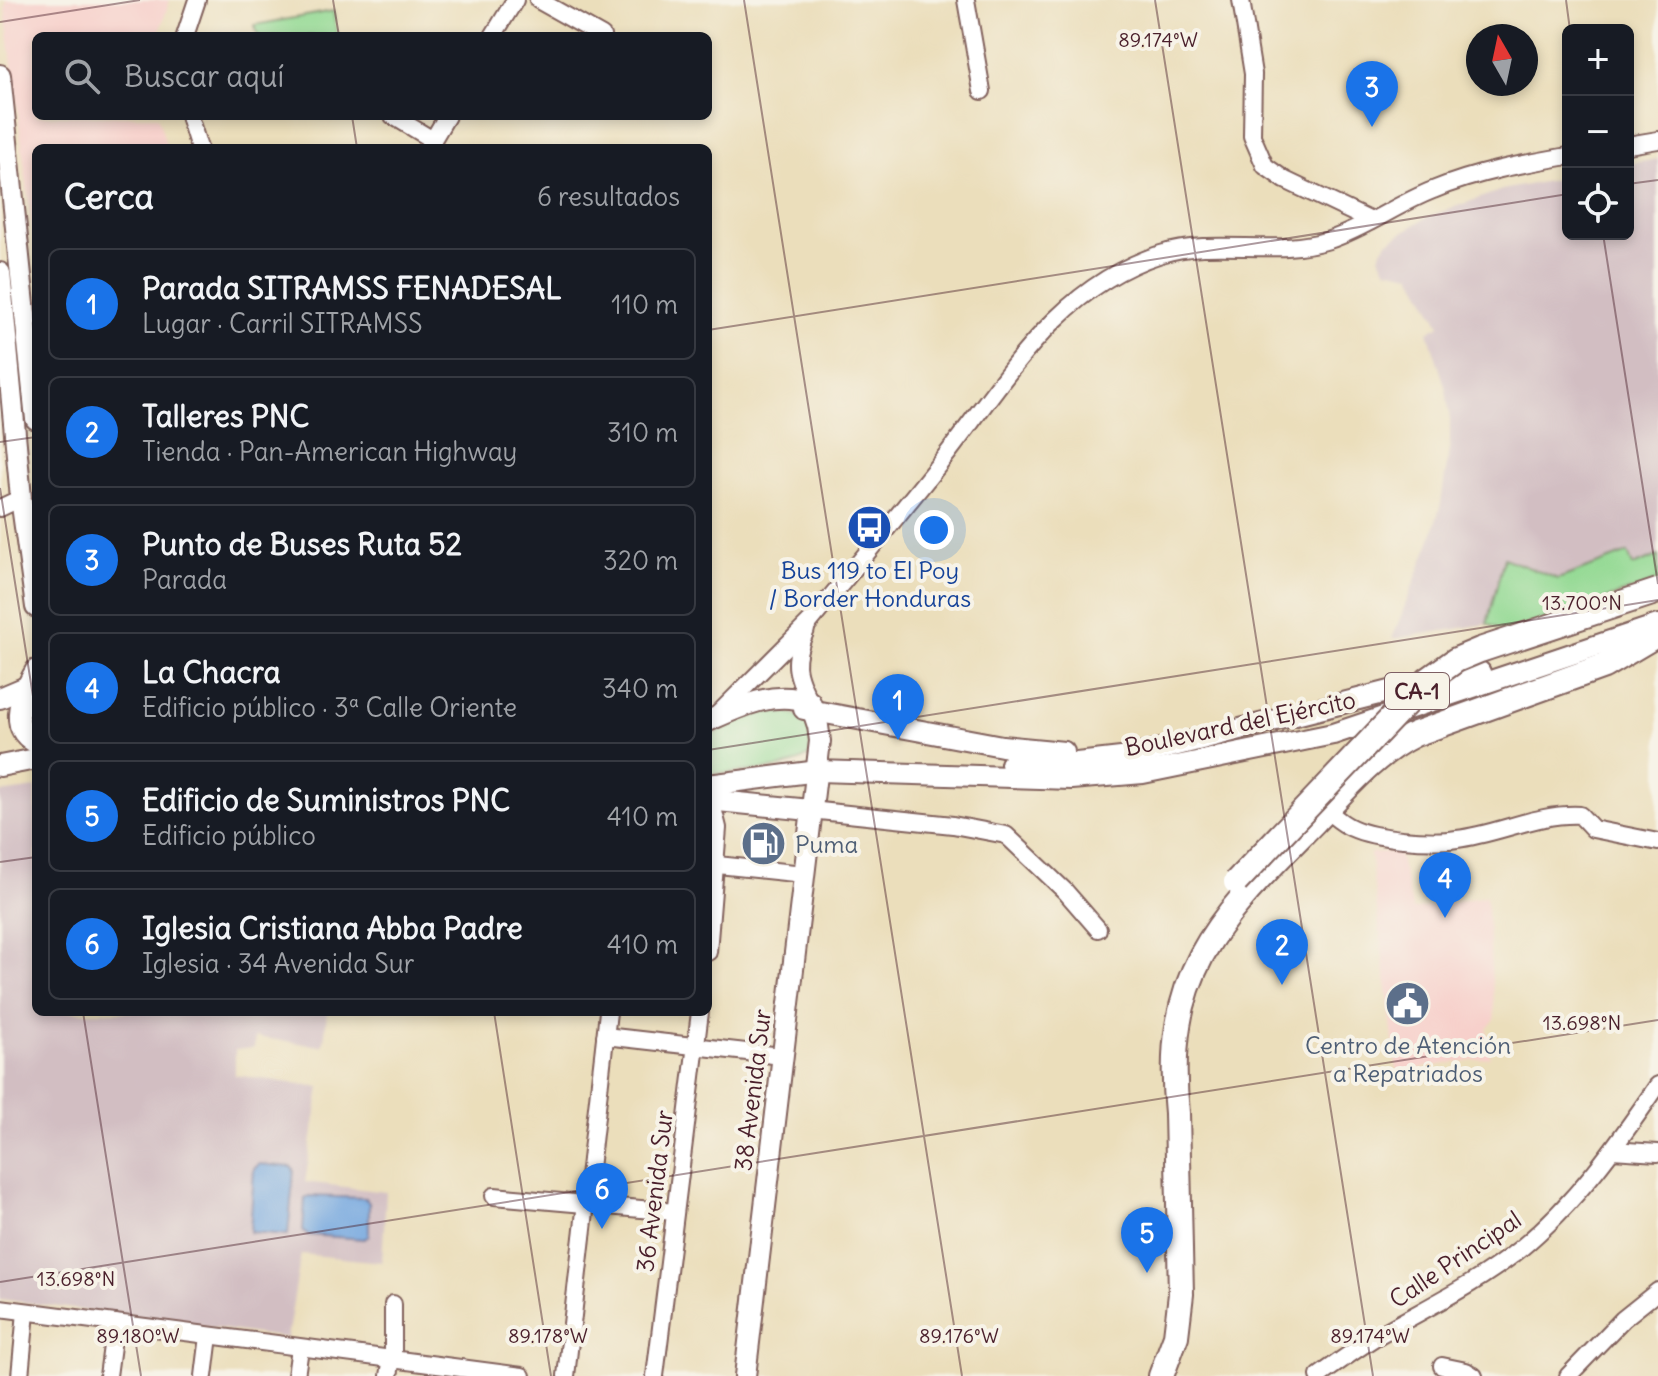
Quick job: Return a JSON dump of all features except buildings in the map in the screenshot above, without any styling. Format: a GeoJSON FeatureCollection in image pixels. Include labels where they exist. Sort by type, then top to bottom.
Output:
{"type":"FeatureCollection","features":[{"type":"Feature","properties":{"kind":"highway","name":"CA-1"},"geometry":{"type":"LineString","coordinates":[[1147,1376],[1160,1348],[1168,1300],[1162,1072],[1167,1016],[1176,978],[1194,939],[1218,901],[1440,670],[1480,650],[1658,591]]}},
{"type":"Feature","properties":{"kind":"highway","name":"CA-1"},"geometry":{"type":"LineString","coordinates":[[1161,1376],[1176,1336],[1181,1294],[1174,1061],[1181,1008],[1192,972],[1221,923],[1245,893],[1360,774],[1396,743],[1604,666],[1658,634]]}},
{"type":"Feature","properties":{"kind":"main road"},"geometry":{"type":"LineString","coordinates":[[0,75],[32,381]]}},
{"type":"Feature","properties":{"kind":"main road"},"geometry":{"type":"LineString","coordinates":[[0,273],[21,498],[32,578]]}},
{"type":"Feature","properties":{"kind":"main road"},"geometry":{"type":"LineString","coordinates":[[712,777],[818,766],[1104,761],[1160,751],[1402,688],[1462,677],[1658,611]]}},
{"type":"Feature","properties":{"kind":"main road","name":"Boulevard del Ejército"},"geometry":{"type":"LineString","coordinates":[[818,766],[1055,779],[1092,779],[1143,773],[1333,734],[1658,625]]}},
{"type":"Feature","properties":{"kind":"main road"},"geometry":{"type":"LineString","coordinates":[[0,708],[26,688]]}},
{"type":"Feature","properties":{"kind":"main road"},"geometry":{"type":"LineString","coordinates":[[26,688],[19,720],[22,732],[32,741]]}},
{"type":"Feature","properties":{"kind":"main road"},"geometry":{"type":"LineString","coordinates":[[712,723],[767,708],[812,706],[1002,746],[1081,753],[1160,751]]}},
{"type":"Feature","properties":{"kind":"main road","name":"38 Avenida Sur"},"geometry":{"type":"LineString","coordinates":[[745,1376],[810,810],[818,766],[820,741],[812,706]]}},
{"type":"Feature","properties":{"kind":"main road"},"geometry":{"type":"LineString","coordinates":[[0,755],[32,746]]}},
{"type":"Feature","properties":{"kind":"main road"},"geometry":{"type":"LineString","coordinates":[[0,766],[32,760]]}},
{"type":"Feature","properties":{"kind":"main road"},"geometry":{"type":"LineString","coordinates":[[712,794],[818,766]]}},
{"type":"Feature","properties":{"kind":"main road"},"geometry":{"type":"LineString","coordinates":[[712,795],[810,810]]}},
{"type":"Feature","properties":{"kind":"street"},"geometry":{"type":"LineString","coordinates":[[186,32],[197,0]]}},
{"type":"Feature","properties":{"kind":"street"},"geometry":{"type":"LineString","coordinates":[[538,0],[595,32]]}},
{"type":"Feature","properties":{"kind":"street"},"geometry":{"type":"LineString","coordinates":[[966,0],[982,91]]}},
{"type":"Feature","properties":{"kind":"street"},"geometry":{"type":"LineString","coordinates":[[1241,0],[1253,74],[1252,136],[1265,166],[1285,180],[1371,221]]}},
{"type":"Feature","properties":{"kind":"street"},"geometry":{"type":"LineString","coordinates":[[495,32],[510,2]]}},
{"type":"Feature","properties":{"kind":"street"},"geometry":{"type":"LineString","coordinates":[[190,120],[198,144]]}},
{"type":"Feature","properties":{"kind":"street"},"geometry":{"type":"LineString","coordinates":[[398,120],[430,144],[445,120]]}},
{"type":"Feature","properties":{"kind":"street"},"geometry":{"type":"LineString","coordinates":[[1634,144],[1658,140]]}},
{"type":"Feature","properties":{"kind":"street"},"geometry":{"type":"LineString","coordinates":[[712,721],[810,622],[1040,335],[1056,317],[1106,277],[1164,253],[1210,246],[1293,247],[1331,239],[1431,190],[1509,166],[1562,157]]}},
{"type":"Feature","properties":{"kind":"street"},"geometry":{"type":"LineString","coordinates":[[0,508],[21,498]]}},
{"type":"Feature","properties":{"kind":"street"},"geometry":{"type":"LineString","coordinates":[[810,622],[799,645],[796,669],[812,706]]}},
{"type":"Feature","properties":{"kind":"street"},"geometry":{"type":"LineString","coordinates":[[712,806],[718,828],[712,865],[804,874]]}},
{"type":"Feature","properties":{"kind":"street"},"geometry":{"type":"LineString","coordinates":[[810,810],[953,825],[1006,835],[1065,891],[1098,929]]}},
{"type":"Feature","properties":{"kind":"street"},"geometry":{"type":"LineString","coordinates":[[1326,810],[1352,828],[1387,836],[1457,839],[1548,816],[1580,815],[1593,829],[1658,842]]}},
{"type":"Feature","properties":{"kind":"street"},"geometry":{"type":"LineString","coordinates":[[566,1376],[608,1016]]}},
{"type":"Feature","properties":{"kind":"street","name":"36 Avenida Sur"},"geometry":{"type":"LineString","coordinates":[[655,1376],[700,1016]]}},
{"type":"Feature","properties":{"kind":"street"},"geometry":{"type":"LineString","coordinates":[[605,1036],[782,1056]]}},
{"type":"Feature","properties":{"kind":"street","name":"Calle Principal"},"geometry":{"type":"LineString","coordinates":[[1319,1376],[1374,1339],[1443,1301],[1519,1250],[1554,1218],[1612,1150],[1658,1085]]}},
{"type":"Feature","properties":{"kind":"street"},"geometry":{"type":"LineString","coordinates":[[1612,1150],[1658,1153]]}},
{"type":"Feature","properties":{"kind":"street"},"geometry":{"type":"LineString","coordinates":[[494,1196],[675,1212]]}},
{"type":"Feature","properties":{"kind":"street"},"geometry":{"type":"LineString","coordinates":[[1568,1376],[1623,1319],[1658,1291]]}},
{"type":"Feature","properties":{"kind":"street"},"geometry":{"type":"LineString","coordinates":[[390,1368],[393,1304]]}},
{"type":"Feature","properties":{"kind":"street"},"geometry":{"type":"LineString","coordinates":[[0,1308],[300,1348],[390,1368],[522,1376]]}},
{"type":"Feature","properties":{"kind":"street"},"geometry":{"type":"LineString","coordinates":[[20,1376],[26,1312]]}},
{"type":"Feature","properties":{"kind":"street"},"geometry":{"type":"LineString","coordinates":[[108,1376],[115,1323]]}},
{"type":"Feature","properties":{"kind":"street"},"geometry":{"type":"LineString","coordinates":[[204,1376],[209,1336]]}},
{"type":"Feature","properties":{"kind":"street"},"geometry":{"type":"LineString","coordinates":[[296,1376],[300,1348]]}},
{"type":"Feature","properties":{"kind":"street"},"geometry":{"type":"LineString","coordinates":[[1442,1366],[1474,1376]]}},
{"type":"Feature","properties":{"kind":"shaded area"},"geometry":{"type":"Polygon","coordinates":[[[6,0],[170,0],[159,32],[32,32],[32,120],[159,120],[166,144],[32,144],[32,227],[6,0]]]}},
{"type":"Feature","properties":{"kind":"shaded area"},"geometry":{"type":"Polygon","coordinates":[[[1658,159],[1658,556],[1633,566],[1627,553],[1558,579],[1504,558],[1487,624],[1392,639],[1431,539],[1441,503],[1450,445],[1450,419],[1446,389],[1428,332],[1440,325],[1412,274],[1386,269],[1379,255],[1387,242],[1427,217],[1502,190],[1562,178],[1562,240],[1634,240],[1634,163],[1658,159]]]}},
{"type":"Feature","properties":{"kind":"shaded area"},"geometry":{"type":"Polygon","coordinates":[[[32,789],[32,1016],[327,1016],[321,1046],[255,1037],[254,1048],[235,1050],[235,1075],[320,1087],[305,1182],[386,1192],[382,1262],[301,1254],[287,1338],[0,1299],[0,793],[32,789]]]}},
{"type":"Feature","properties":{"kind":"shaded area"},"geometry":{"type":"Polygon","coordinates":[[[1398,851],[1413,910],[1486,896],[1495,1020],[1487,1028],[1490,1057],[1397,1072],[1370,853],[1398,851]]]}},
{"type":"Feature","properties":{"kind":"green space"},"geometry":{"type":"Polygon","coordinates":[[[333,11],[337,32],[257,32],[255,25],[333,11]]]}},
{"type":"Feature","properties":{"kind":"green space"},"geometry":{"type":"Polygon","coordinates":[[[1628,553],[1633,566],[1658,556],[1658,581],[1509,633],[1487,624],[1504,558],[1558,579],[1628,553]]]}},
{"type":"Feature","properties":{"kind":"green space"},"geometry":{"type":"Polygon","coordinates":[[[769,712],[794,715],[804,720],[813,729],[809,756],[786,766],[712,774],[712,735],[747,717],[769,712]]]}},
{"type":"Feature","properties":{"kind":"water"},"geometry":{"type":"Polygon","coordinates":[[[259,1164],[291,1167],[294,1170],[288,1235],[250,1232],[254,1169],[259,1164]]]}},
{"type":"Feature","properties":{"kind":"water"},"geometry":{"type":"Polygon","coordinates":[[[305,1198],[365,1198],[369,1203],[369,1236],[364,1239],[308,1235],[303,1230],[305,1198]]]}},
{"type":"Feature","properties":{"kind":"place","name":"Punto de Buses Ruta 52"},"geometry":{"type":"Point","coordinates":[1372,127]}},
{"type":"Feature","properties":{"kind":"place","name":"Bus 119 to El Poy / Border Honduras"},"geometry":{"type":"Point","coordinates":[870,528]}},
{"type":"Feature","properties":{"kind":"place","name":"Parada SITRAMSS FENADESAL"},"geometry":{"type":"Point","coordinates":[898,740]}},
{"type":"Feature","properties":{"kind":"place","name":"Puma"},"geometry":{"type":"Point","coordinates":[764,844]}},
{"type":"Feature","properties":{"kind":"place","name":"La Chacra"},"geometry":{"type":"Point","coordinates":[1445,918]}},
{"type":"Feature","properties":{"kind":"place","name":"Talleres PNC"},"geometry":{"type":"Point","coordinates":[1282,985]}},
{"type":"Feature","properties":{"kind":"place","name":"Centro de Atención a Repatriados"},"geometry":{"type":"Point","coordinates":[1408,1003]}},
{"type":"Feature","properties":{"kind":"place","name":"Iglesia Cristiana Abba Padre"},"geometry":{"type":"Point","coordinates":[602,1229]}},
{"type":"Feature","properties":{"kind":"place","name":"Edificio de Suministros PNC"},"geometry":{"type":"Point","coordinates":[1147,1273]}}]}
